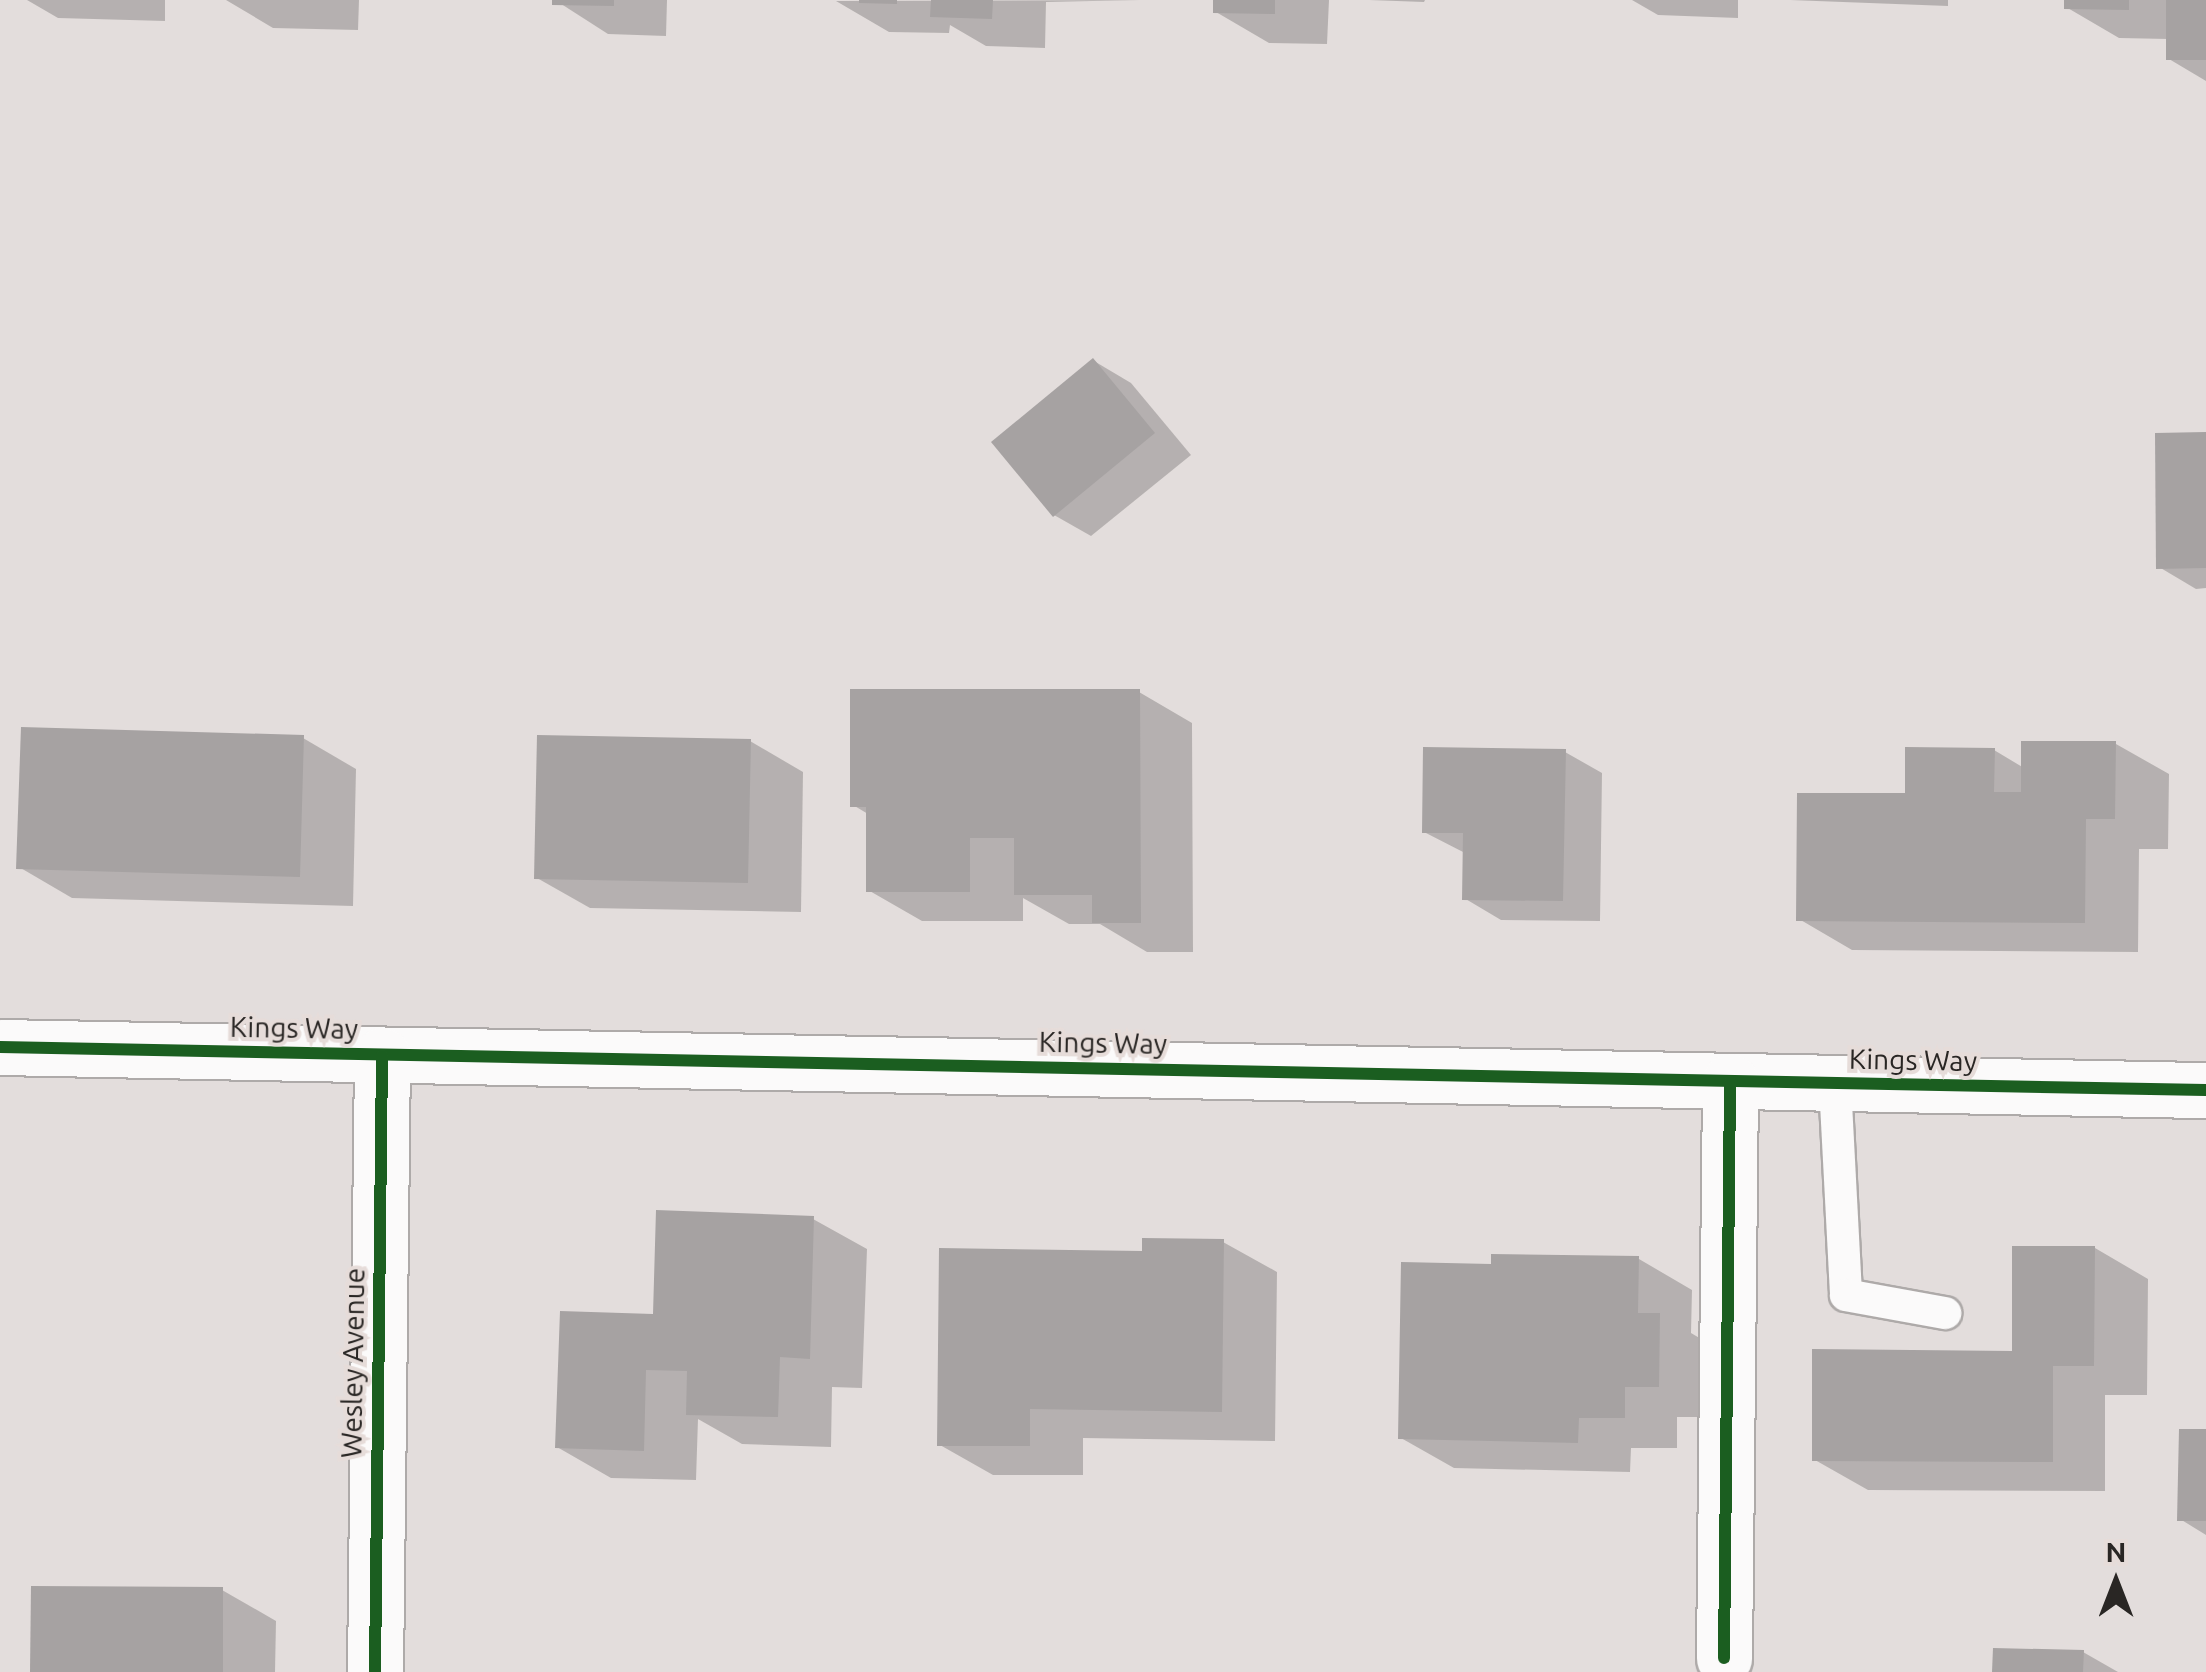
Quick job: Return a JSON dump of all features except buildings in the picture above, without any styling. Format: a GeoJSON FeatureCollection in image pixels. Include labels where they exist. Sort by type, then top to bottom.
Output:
{"type":"FeatureCollection","features":[{"type":"Feature","properties":{"kind":"street","name":"Kings Way"},"geometry":{"type":"LineString","coordinates":[[0,1047],[2206,1090]]}},
{"type":"Feature","properties":{"kind":"street","name":"Wesley Avenue"},"geometry":{"type":"LineString","coordinates":[[375,1672],[382,1055]]}},
{"type":"Feature","properties":{"kind":"street"},"geometry":{"type":"LineString","coordinates":[[1724,1658],[1730,1082]]}},
{"type":"Feature","properties":{"kind":"lane"},"geometry":{"type":"LineString","coordinates":[[1835,1084],[1846,1296],[1945,1312]]}},
{"type":"Feature","properties":{"kind":"cycle path"},"geometry":{"type":"LineString","coordinates":[[0,1047],[2206,1090]]}},
{"type":"Feature","properties":{"kind":"cycle path"},"geometry":{"type":"LineString","coordinates":[[375,1672],[382,1055]]}},
{"type":"Feature","properties":{"kind":"cycle path"},"geometry":{"type":"LineString","coordinates":[[1724,1658],[1730,1081]]}}]}
